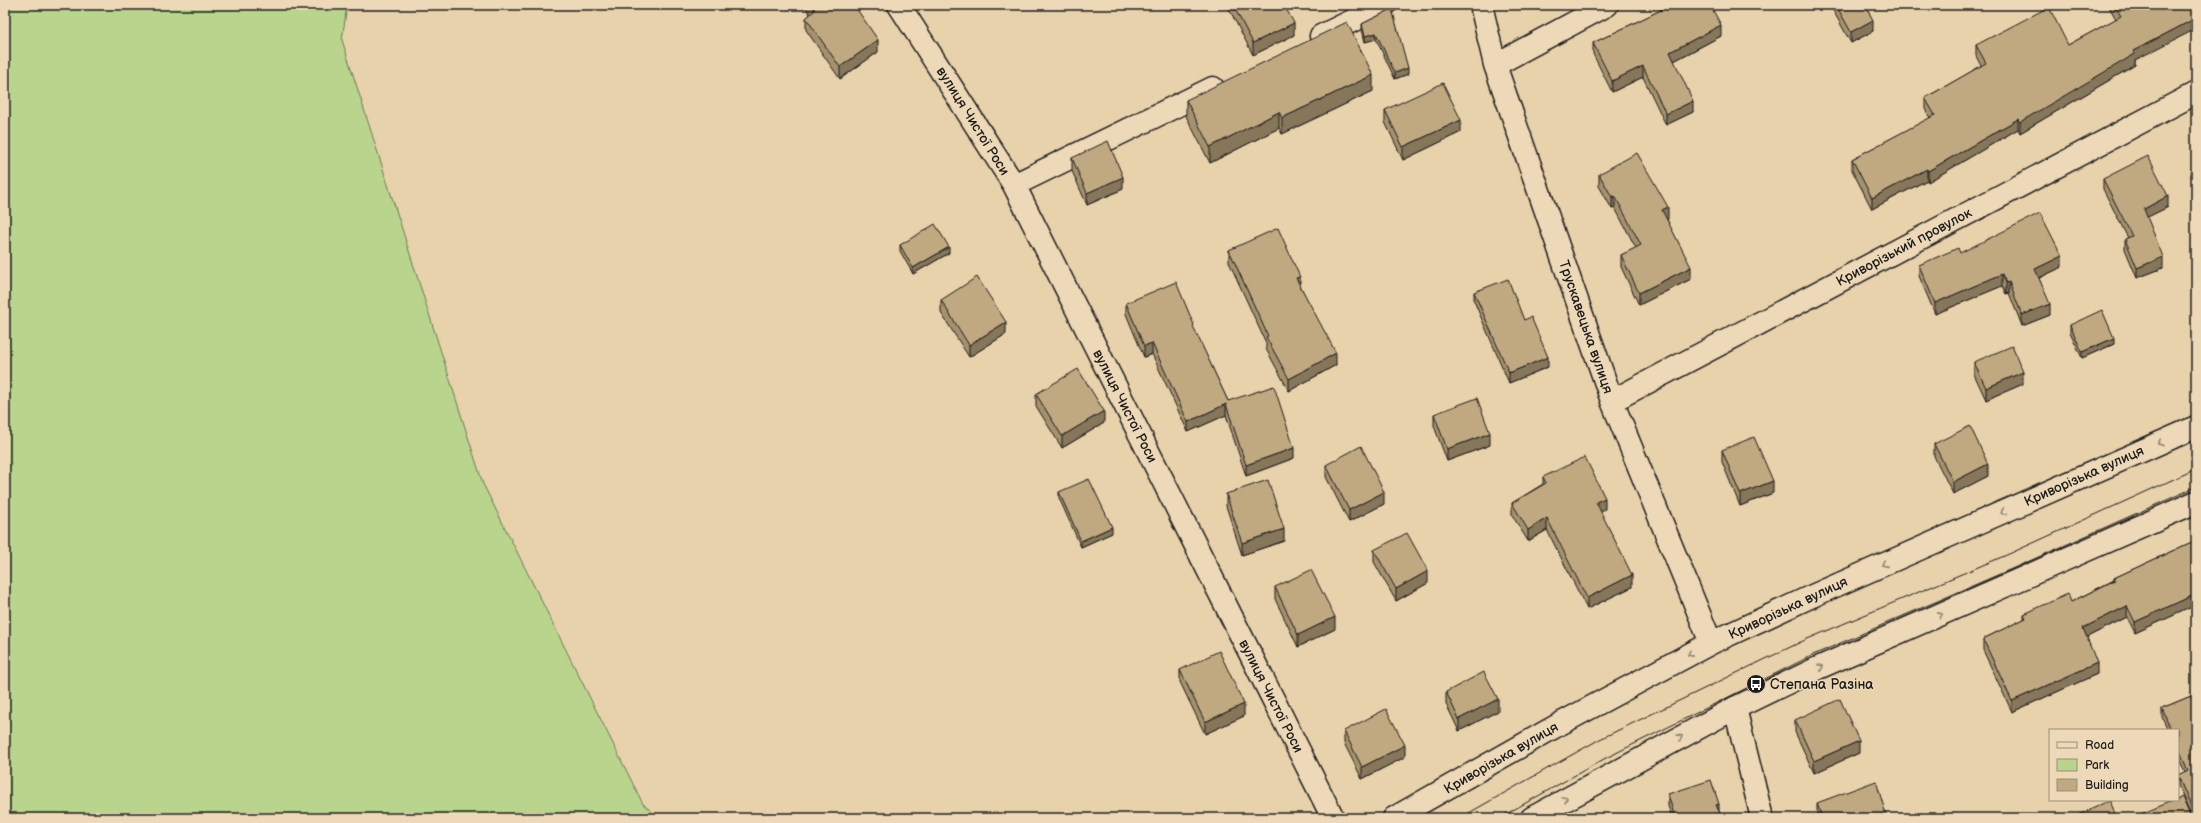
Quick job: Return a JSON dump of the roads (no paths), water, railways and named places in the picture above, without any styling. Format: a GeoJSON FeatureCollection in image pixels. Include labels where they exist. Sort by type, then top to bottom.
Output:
{"type":"FeatureCollection","features":[{"type":"Feature","properties":{"kind":"street","name":"вулиця Чистої Роси"},"geometry":{"type":"LineString","coordinates":[[899,5],[1014,185],[1333,818]]}},
{"type":"Feature","properties":{"kind":"street"},"geometry":{"type":"LineString","coordinates":[[1306,43],[1385,5]]}},
{"type":"Feature","properties":{"kind":"street","name":"Трускавецька вулиця"},"geometry":{"type":"LineString","coordinates":[[1481,5],[1495,64],[1612,401],[1710,643]]}},
{"type":"Feature","properties":{"kind":"street"},"geometry":{"type":"LineString","coordinates":[[1495,64],[1607,5]]}},
{"type":"Feature","properties":{"kind":"street"},"geometry":{"type":"LineString","coordinates":[[1014,185],[1228,81]]}},
{"type":"Feature","properties":{"kind":"street","name":"Криворізький провулок"},"geometry":{"type":"LineString","coordinates":[[1612,401],[2196,93]]}},
{"type":"Feature","properties":{"kind":"street","name":"Криворізька вулиця"},"geometry":{"type":"LineString","coordinates":[[1394,818],[1558,725],[1710,643],[1810,597],[2196,427]]}},
{"type":"Feature","properties":{"kind":"street"},"geometry":{"type":"LineString","coordinates":[[1532,818],[1735,708],[1818,668],[2196,502]]}},
{"type":"Feature","properties":{"kind":"street"},"geometry":{"type":"LineString","coordinates":[[1735,708],[1762,818]]}},
{"type":"Feature","properties":{"kind":"tram line"},"geometry":{"type":"LineString","coordinates":[[1460,818],[1600,739],[1805,640],[2009,554],[2196,469]]}},
{"type":"Feature","properties":{"kind":"tram line"},"geometry":{"type":"LineString","coordinates":[[1499,818],[1604,759],[1813,655],[2196,487]]}},
{"type":"Feature","properties":{"kind":"place","name":"Степана Разіна"},"geometry":{"type":"Point","coordinates":[1756,684]}}]}
